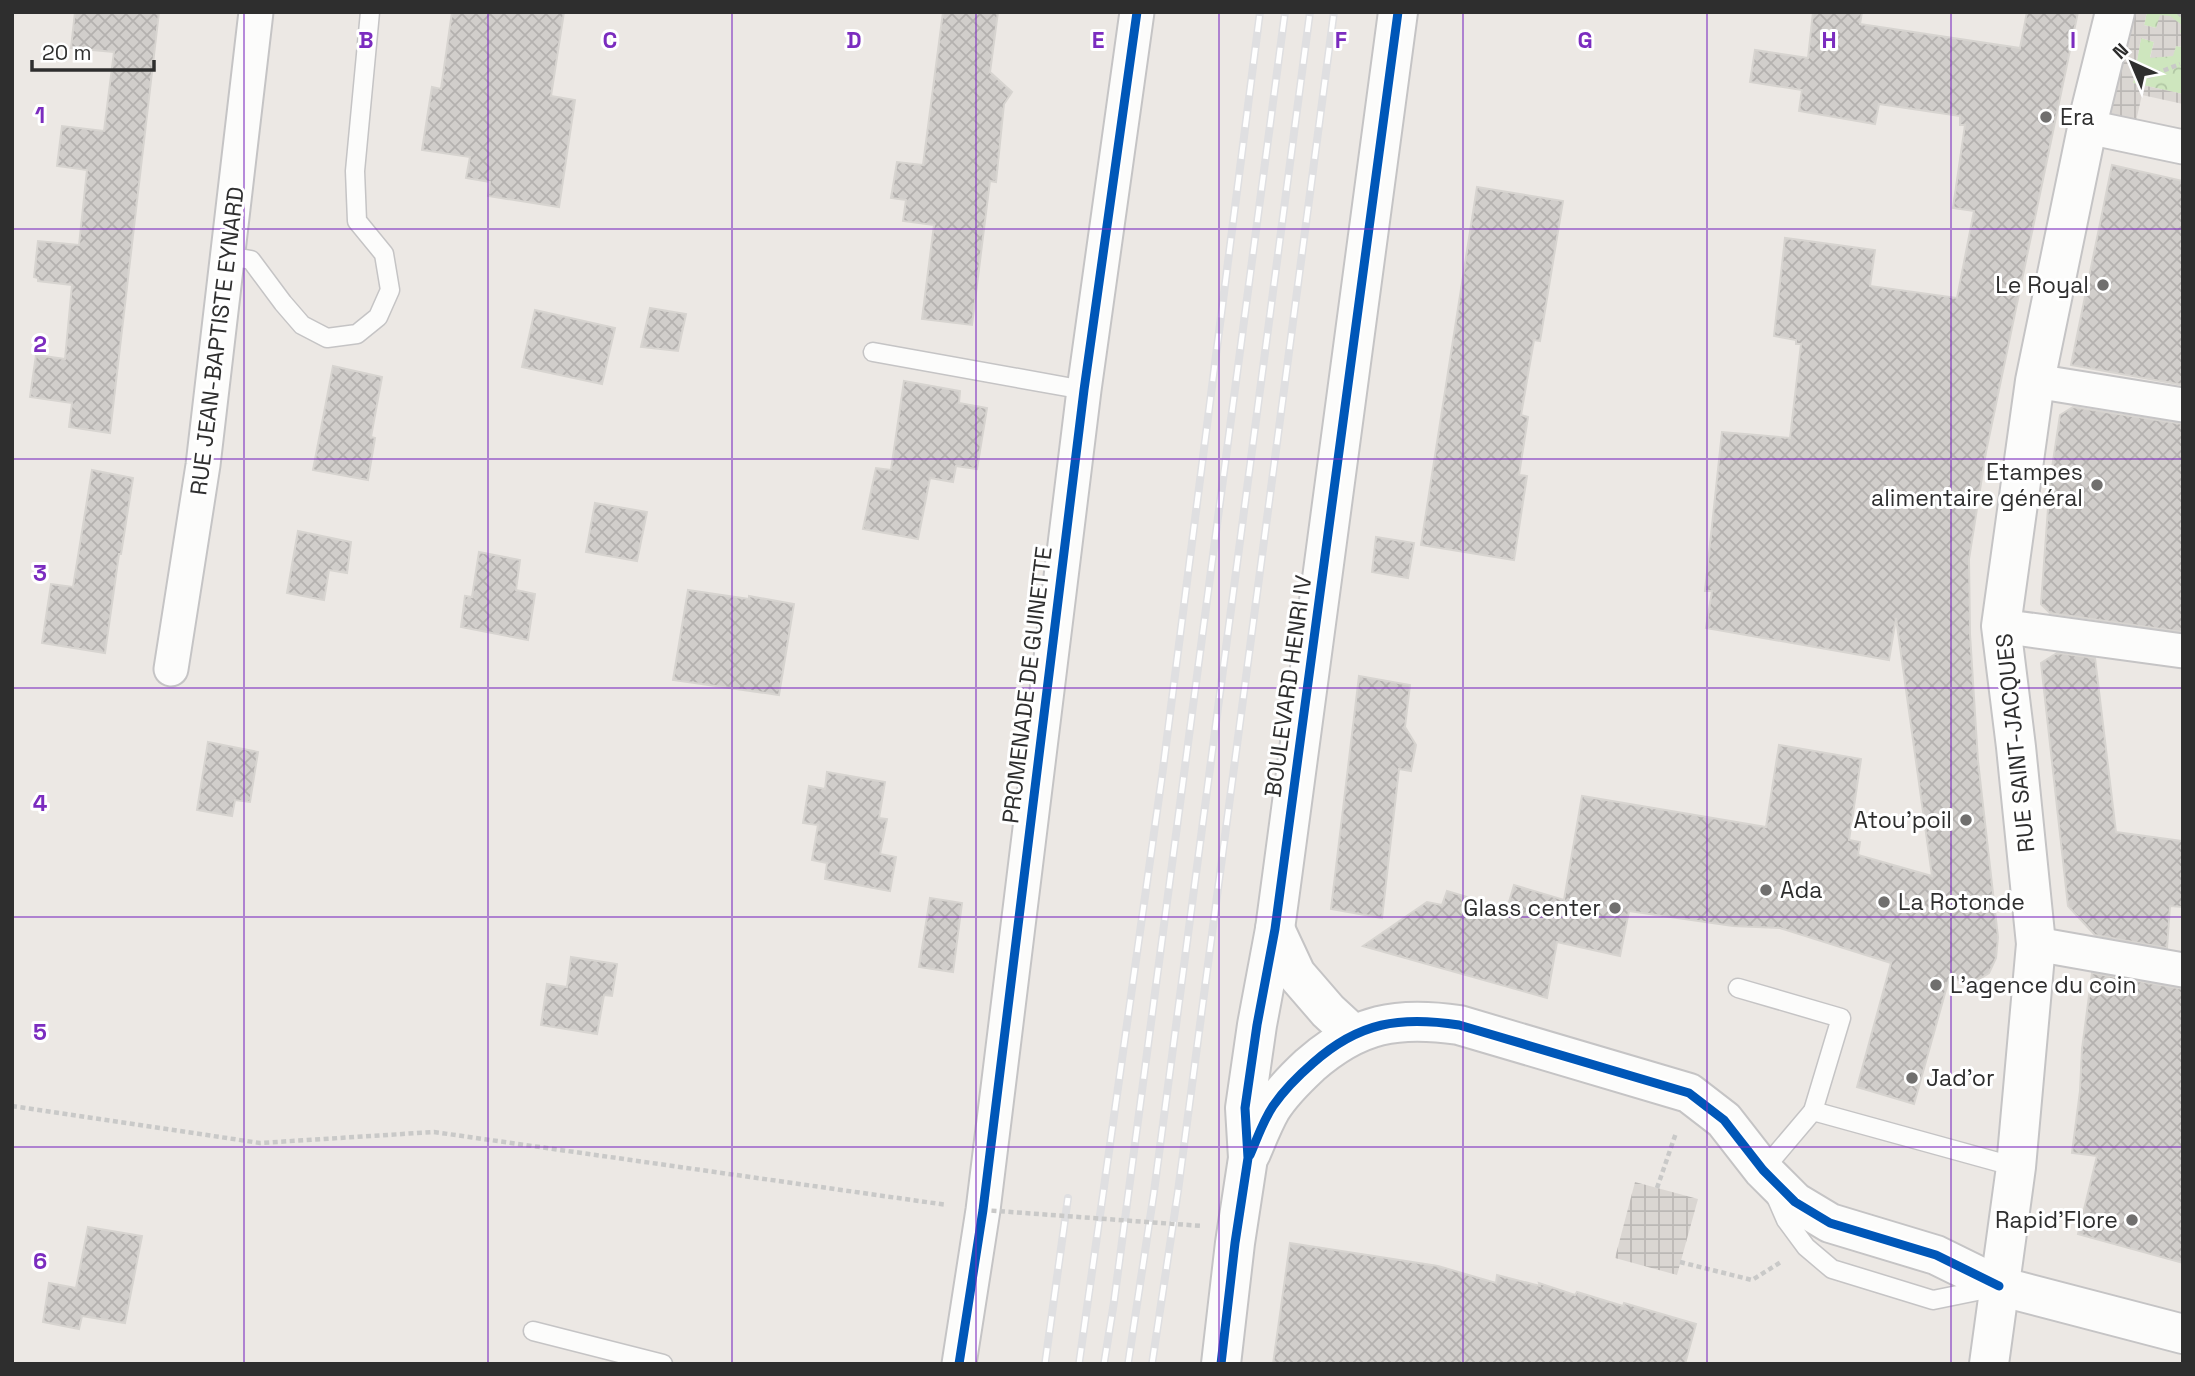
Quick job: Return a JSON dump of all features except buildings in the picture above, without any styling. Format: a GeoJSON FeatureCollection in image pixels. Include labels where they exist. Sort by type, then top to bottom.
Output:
{"type":"FeatureCollection","features":[{"type":"Feature","properties":{"kind":"street","name":"RUE JEAN-BAPTISTE EYNARD"},"geometry":{"type":"LineString","coordinates":[[171,669],[203,465],[256,12]]}},
{"type":"Feature","properties":{"kind":"street","name":"PROMENADE DE GUINETTE"},"geometry":{"type":"LineString","coordinates":[[959,1364],[983,1210],[1084,390],[1137,12]]}},
{"type":"Feature","properties":{"kind":"street","name":"BOULEVARD HENRI IV"},"geometry":{"type":"LineString","coordinates":[[1221,1364],[1248,1158],[1245,1108],[1275,929],[1398,12]]}},
{"type":"Feature","properties":{"kind":"street","name":"RUE SAINT-JACQUES"},"geometry":{"type":"LineString","coordinates":[[1989,1364],[2016,1167],[2036,944],[2001,626],[2035,381],[2115,12]]}},
{"type":"Feature","properties":{"kind":"street"},"geometry":{"type":"LineString","coordinates":[[2088,127],[2183,147]]}},
{"type":"Feature","properties":{"kind":"street"},"geometry":{"type":"LineString","coordinates":[[2035,381],[2183,405]]}},
{"type":"Feature","properties":{"kind":"street"},"geometry":{"type":"LineString","coordinates":[[2001,626],[2183,651]]}},
{"type":"Feature","properties":{"kind":"street"},"geometry":{"type":"LineString","coordinates":[[1275,929],[1296,974],[1328,1011],[1353,1034]]}},
{"type":"Feature","properties":{"kind":"street"},"geometry":{"type":"LineString","coordinates":[[2036,944],[2183,970]]}},
{"type":"Feature","properties":{"kind":"street"},"geometry":{"type":"LineString","coordinates":[[1248,1158],[1272,1108],[1296,1078],[1332,1046],[1353,1034],[1390,1023],[1430,1021],[1459,1025],[1689,1093],[1724,1120],[1763,1170],[1795,1202],[1830,1223],[1936,1255],[1999,1286],[2183,1334]]}},
{"type":"Feature","properties":{"kind":"lane"},"geometry":{"type":"LineString","coordinates":[[228,257],[251,260],[282,303],[302,325],[327,338],[357,334],[378,317],[390,290],[384,254],[357,221],[355,171],[370,12]]}},
{"type":"Feature","properties":{"kind":"lane"},"geometry":{"type":"LineString","coordinates":[[873,352],[1084,390]]}},
{"type":"Feature","properties":{"kind":"lane"},"geometry":{"type":"LineString","coordinates":[[1738,988],[1842,1018],[1813,1111],[1763,1170],[1786,1220],[1806,1247],[1832,1269],[1933,1300],[1999,1286]]}},
{"type":"Feature","properties":{"kind":"lane"},"geometry":{"type":"LineString","coordinates":[[1813,1111],[2016,1167]]}},
{"type":"Feature","properties":{"kind":"lane"},"geometry":{"type":"LineString","coordinates":[[533,1331],[663,1364]]}},
{"type":"Feature","properties":{"kind":"path"},"geometry":{"type":"LineString","coordinates":[[2178,12],[2183,17]]}},
{"type":"Feature","properties":{"kind":"path"},"geometry":{"type":"LineString","coordinates":[[2133,83],[2180,64]]}},
{"type":"Feature","properties":{"kind":"path"},"geometry":{"type":"LineString","coordinates":[[1657,1188],[1689,1093]]}},
{"type":"Feature","properties":{"kind":"path"},"geometry":{"type":"LineString","coordinates":[[12,1105],[260,1143],[434,1132],[983,1210],[1202,1226]]}},
{"type":"Feature","properties":{"kind":"path"},"geometry":{"type":"LineString","coordinates":[[1680,1262],[1752,1280],[1806,1247]]}},
{"type":"Feature","properties":{"kind":"green space"},"geometry":{"type":"Polygon","coordinates":[[[2147,12],[2183,12],[2183,34],[2170,16],[2156,28],[2144,25],[2147,12]]]}},
{"type":"Feature","properties":{"kind":"green space"},"geometry":{"type":"Polygon","coordinates":[[[2141,38],[2154,42],[2150,57],[2172,56],[2176,46],[2183,47],[2183,94],[2133,83],[2141,38]]]}},
{"type":"Feature","properties":{"kind":"shaded area"},"geometry":{"type":"Polygon","coordinates":[[[2129,12],[2147,12],[2144,25],[2156,28],[2160,15],[2170,16],[2182,25],[2180,32],[2183,34],[2183,47],[2176,46],[2173,56],[2150,58],[2154,42],[2141,38],[2133,83],[2183,94],[2183,104],[2142,95],[2136,121],[2107,113],[2129,12]]]}},
{"type":"Feature","properties":{"kind":"shaded area"},"geometry":{"type":"Polygon","coordinates":[[[1635,1182],[1698,1199],[1677,1275],[1615,1258],[1635,1182]]]}},
{"type":"Feature","properties":{"kind":"railway"},"geometry":{"type":"LineString","coordinates":[[1079,1364],[1163,769],[1260,12]]}},
{"type":"Feature","properties":{"kind":"railway"},"geometry":{"type":"LineString","coordinates":[[1104,1364],[1285,12]]}},
{"type":"Feature","properties":{"kind":"railway"},"geometry":{"type":"LineString","coordinates":[[1128,1364],[1154,1192],[1310,12]]}},
{"type":"Feature","properties":{"kind":"railway"},"geometry":{"type":"LineString","coordinates":[[1152,1364],[1178,1191],[1334,12]]}},
{"type":"Feature","properties":{"kind":"railway"},"geometry":{"type":"LineString","coordinates":[[1045,1364],[1068,1198]]}},
{"type":"Feature","properties":{"kind":"cycle path"},"geometry":{"type":"LineString","coordinates":[[959,1364],[983,1210],[1084,390],[1137,12]]}},
{"type":"Feature","properties":{"kind":"cycle path"},"geometry":{"type":"LineString","coordinates":[[1221,1364],[1248,1158],[1245,1108],[1275,929],[1398,12]]}},
{"type":"Feature","properties":{"kind":"cycle path"},"geometry":{"type":"LineString","coordinates":[[1250,1155],[1266,1118],[1282,1094],[1313,1063],[1347,1038],[1381,1025],[1399,1022],[1459,1025],[1689,1093],[1724,1120],[1763,1170],[1795,1202],[1830,1223],[1936,1255],[1999,1286]]}},
{"type":"Feature","properties":{"kind":"place","name":"Era"},"geometry":{"type":"Point","coordinates":[2046,117]}},
{"type":"Feature","properties":{"kind":"place","name":"Le Royal"},"geometry":{"type":"Point","coordinates":[2103,285]}},
{"type":"Feature","properties":{"kind":"place","name":"Etampes alimentaire général"},"geometry":{"type":"Point","coordinates":[2097,485]}},
{"type":"Feature","properties":{"kind":"place","name":"Atou'poil"},"geometry":{"type":"Point","coordinates":[1966,820]}},
{"type":"Feature","properties":{"kind":"place","name":"Ada"},"geometry":{"type":"Point","coordinates":[1766,890]}},
{"type":"Feature","properties":{"kind":"place","name":"La Rotonde"},"geometry":{"type":"Point","coordinates":[1884,902]}},
{"type":"Feature","properties":{"kind":"place","name":"Glass center"},"geometry":{"type":"Point","coordinates":[1615,908]}},
{"type":"Feature","properties":{"kind":"place","name":"L'agence du coin"},"geometry":{"type":"Point","coordinates":[1936,985]}},
{"type":"Feature","properties":{"kind":"place","name":"Jad'or"},"geometry":{"type":"Point","coordinates":[1912,1078]}},
{"type":"Feature","properties":{"kind":"place","name":"Rapid'Flore"},"geometry":{"type":"Point","coordinates":[2132,1220]}}]}
